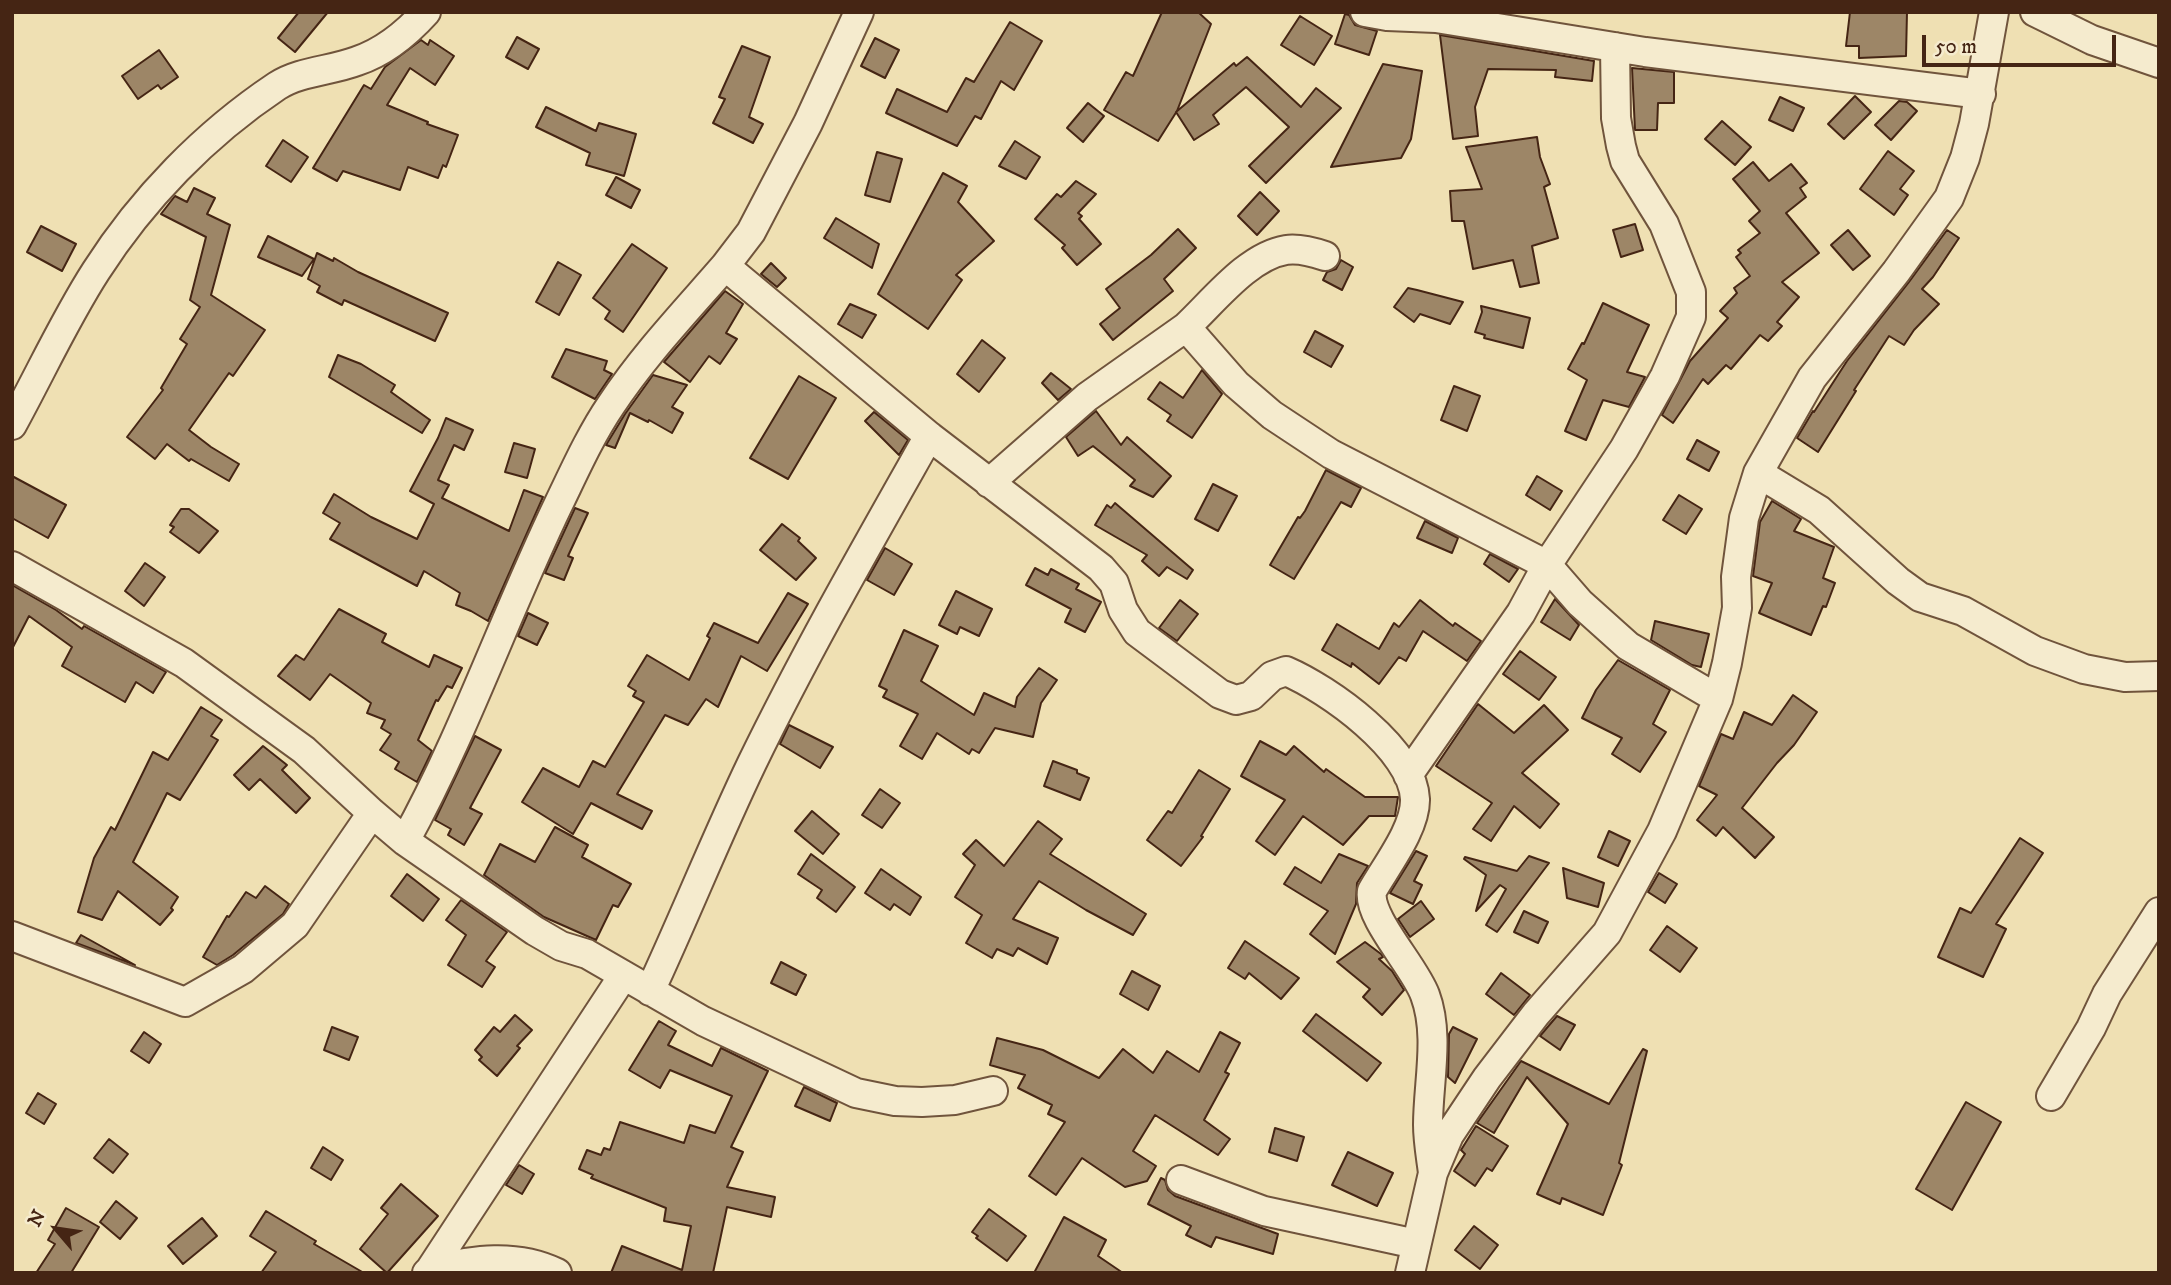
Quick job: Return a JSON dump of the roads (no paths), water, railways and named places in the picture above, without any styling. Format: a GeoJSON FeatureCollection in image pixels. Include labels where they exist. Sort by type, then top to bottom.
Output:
{"type":"FeatureCollection","features":[{"type":"Feature","properties":{"kind":"street"},"geometry":{"type":"LineString","coordinates":[[12,425],[94,273],[167,178],[181,164],[277,86],[292,78],[356,62],[376,53],[403,34],[426,12]]}},
{"type":"Feature","properties":{"kind":"street"},"geometry":{"type":"LineString","coordinates":[[405,841],[435,786],[541,541],[588,443],[611,404],[669,329],[751,232],[808,123],[859,12]]}},
{"type":"Feature","properties":{"kind":"street"},"geometry":{"type":"LineString","coordinates":[[1365,12],[1387,16],[1436,18],[1615,47],[1981,94]]}},
{"type":"Feature","properties":{"kind":"street"},"geometry":{"type":"LineString","coordinates":[[1410,1273],[1433,1173],[1449,1135],[1487,1078],[1536,1014],[1607,933],[1662,831],[1718,699],[1737,608],[1736,577],[1744,518],[1758,473],[1812,378],[1896,272],[1950,198],[1965,158],[1981,94],[1994,12]]}},
{"type":"Feature","properties":{"kind":"street"},"geometry":{"type":"LineString","coordinates":[[2035,12],[2092,40],[2159,63]]}},
{"type":"Feature","properties":{"kind":"street"},"geometry":{"type":"LineString","coordinates":[[1408,775],[1521,613],[1547,565],[1604,480],[1647,410],[1683,339],[1691,317],[1691,292],[1664,224],[1623,154],[1616,118],[1615,47]]}},
{"type":"Feature","properties":{"kind":"street"},"geometry":{"type":"LineString","coordinates":[[989,483],[1087,397],[1186,327],[1238,276],[1263,258],[1286,250],[1306,250],[1325,256]]}},
{"type":"Feature","properties":{"kind":"street"},"geometry":{"type":"LineString","coordinates":[[725,266],[929,436],[1101,568],[1114,583],[1123,610],[1137,632],[1220,694],[1236,701],[1251,696],[1272,676],[1286,671],[1353,711],[1383,740],[1408,775],[1415,800],[1409,828],[1372,891],[1370,900],[1426,996],[1432,1044],[1428,1126],[1433,1173]]}},
{"type":"Feature","properties":{"kind":"street"},"geometry":{"type":"LineString","coordinates":[[1186,327],[1236,384],[1272,415],[1331,454],[1547,565],[1580,603],[1628,646],[1718,699]]}},
{"type":"Feature","properties":{"kind":"street"},"geometry":{"type":"LineString","coordinates":[[650,991],[751,765],[792,683],[929,436]]}},
{"type":"Feature","properties":{"kind":"street"},"geometry":{"type":"LineString","coordinates":[[1758,473],[1819,510],[1898,582],[1920,597],[1964,611],[2035,650],[2084,669],[2125,677],[2159,676]]}},
{"type":"Feature","properties":{"kind":"street"},"geometry":{"type":"LineString","coordinates":[[12,566],[184,663],[303,750],[405,841],[561,946],[587,954],[703,1021],[856,1093],[895,1101],[922,1102],[955,1100],[993,1091]]}},
{"type":"Feature","properties":{"kind":"street"},"geometry":{"type":"LineString","coordinates":[[12,936],[185,1002],[243,969],[295,925],[372,813]]}},
{"type":"Feature","properties":{"kind":"street"},"geometry":{"type":"LineString","coordinates":[[2051,1096],[2091,1028],[2107,994],[2159,912]]}},
{"type":"Feature","properties":{"kind":"street"},"geometry":{"type":"LineString","coordinates":[[429,1271],[623,976]]}},
{"type":"Feature","properties":{"kind":"street"},"geometry":{"type":"LineString","coordinates":[[1181,1180],[1265,1211],[1416,1244]]}},
{"type":"Feature","properties":{"kind":"street"},"geometry":{"type":"LineString","coordinates":[[429,1271],[471,1260],[519,1260],[538,1264],[557,1273]]}}]}
